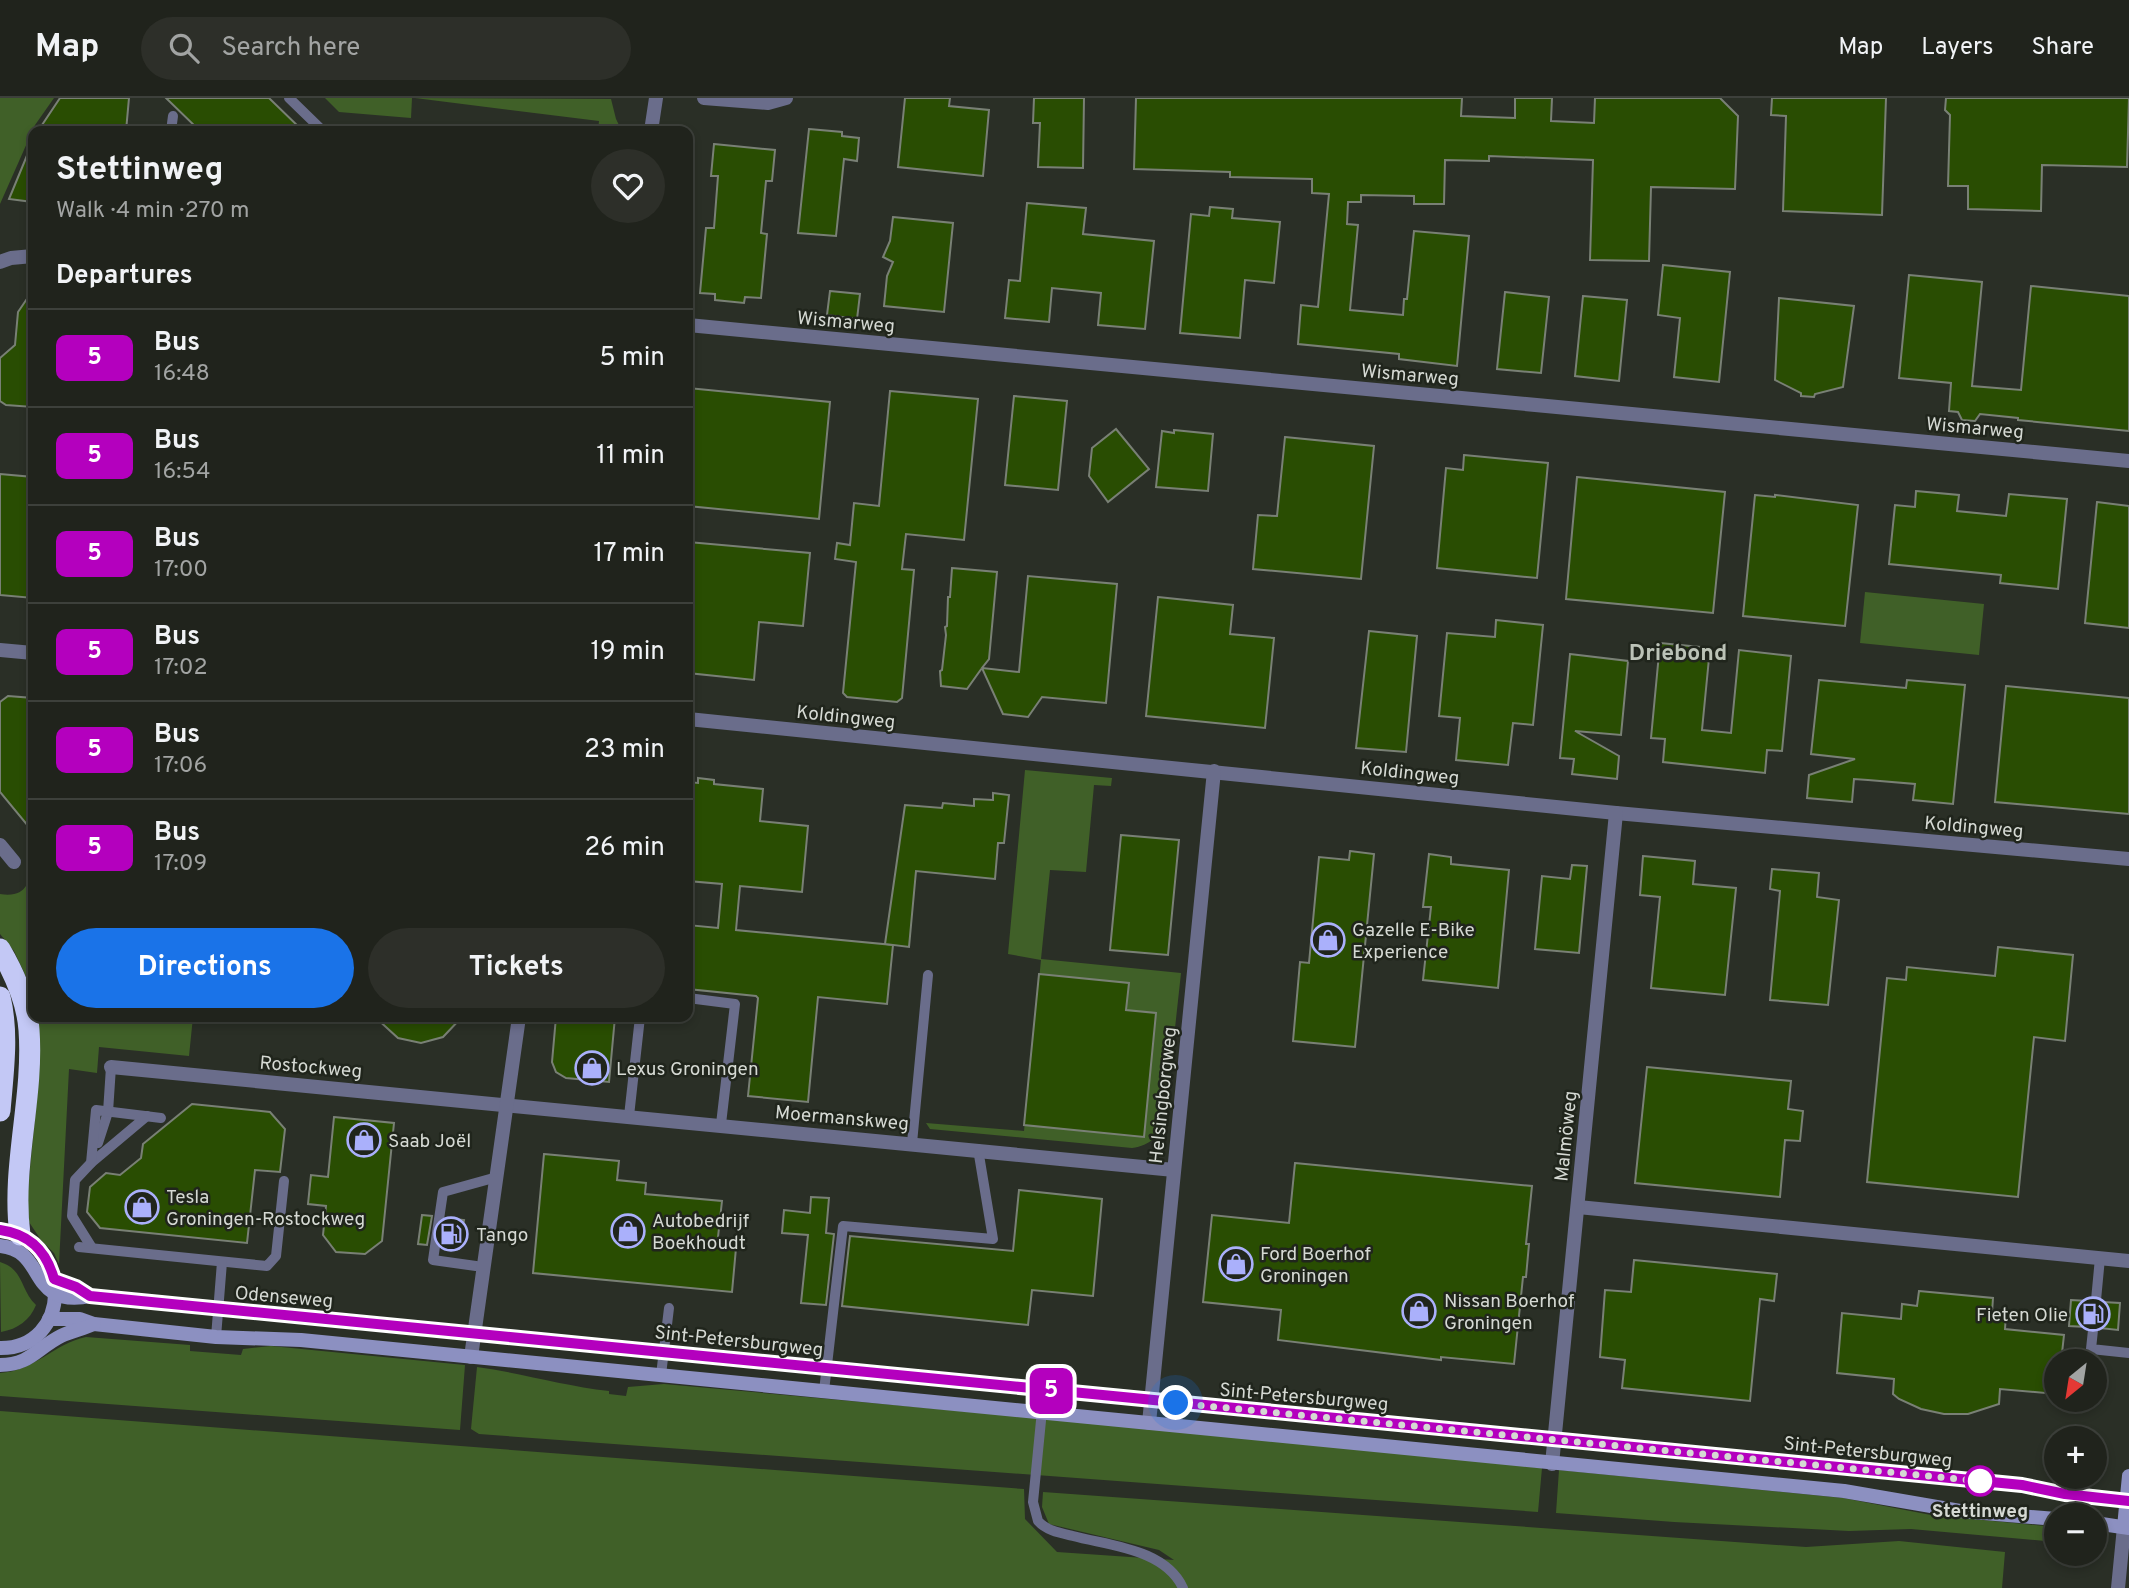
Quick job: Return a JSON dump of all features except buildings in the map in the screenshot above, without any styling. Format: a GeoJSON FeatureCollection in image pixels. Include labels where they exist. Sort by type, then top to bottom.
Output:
{"type":"FeatureCollection","features":[{"type":"Feature","properties":{"kind":"highway"},"geometry":{"type":"LineString","coordinates":[[0,949],[15,976],[29,1028],[29,1064],[17,1210],[10,1232]]}},
{"type":"Feature","properties":{"kind":"highway"},"geometry":{"type":"LineString","coordinates":[[0,997],[4,1025],[0,1111]]}},
{"type":"Feature","properties":{"kind":"street"},"geometry":{"type":"LineString","coordinates":[[652,126],[656,98]]}},
{"type":"Feature","properties":{"kind":"street"},"geometry":{"type":"LineString","coordinates":[[704,98],[768,103],[786,98]]}},
{"type":"Feature","properties":{"kind":"street"},"geometry":{"type":"LineString","coordinates":[[0,262],[28,256]]}},
{"type":"Feature","properties":{"kind":"street","name":"Wismarweg"},"geometry":{"type":"LineString","coordinates":[[693,325],[2129,461]]}},
{"type":"Feature","properties":{"kind":"street"},"geometry":{"type":"LineString","coordinates":[[0,650],[28,653]]}},
{"type":"Feature","properties":{"kind":"street","name":"Koldingweg"},"geometry":{"type":"LineString","coordinates":[[693,719],[1616,813],[2129,859]]}},
{"type":"Feature","properties":{"kind":"street","name":"Helsingborgweg"},"geometry":{"type":"LineString","coordinates":[[1149,1423],[1214,771]]}},
{"type":"Feature","properties":{"kind":"street","name":"Malmöweg"},"geometry":{"type":"LineString","coordinates":[[1552,1464],[1616,813]]}},
{"type":"Feature","properties":{"kind":"street"},"geometry":{"type":"LineString","coordinates":[[0,845],[13,862]]}},
{"type":"Feature","properties":{"kind":"street"},"geometry":{"type":"LineString","coordinates":[[471,1357],[518,1022]]}},
{"type":"Feature","properties":{"kind":"street","name":"Rostockweg"},"geometry":{"type":"LineString","coordinates":[[111,1067],[507,1104]]}},
{"type":"Feature","properties":{"kind":"street","name":"Moermanskweg"},"geometry":{"type":"LineString","coordinates":[[507,1104],[1174,1170]]}},
{"type":"Feature","properties":{"kind":"street"},"geometry":{"type":"LineString","coordinates":[[1578,1207],[2129,1261]]}},
{"type":"Feature","properties":{"kind":"street"},"geometry":{"type":"LineString","coordinates":[[0,1348],[20,1345],[32,1339],[49,1319],[55,1303],[54,1279],[45,1254],[29,1239],[10,1232]]}},
{"type":"Feature","properties":{"kind":"street"},"geometry":{"type":"LineString","coordinates":[[0,1246],[25,1256],[40,1282],[55,1294]]}},
{"type":"Feature","properties":{"kind":"street","name":"Odenseweg"},"geometry":{"type":"LineString","coordinates":[[54,1279],[76,1287],[90,1296]]}},
{"type":"Feature","properties":{"kind":"street","name":"Odenseweg"},"geometry":{"type":"LineString","coordinates":[[55,1294],[75,1299],[90,1296],[474,1333]]}},
{"type":"Feature","properties":{"kind":"street"},"geometry":{"type":"LineString","coordinates":[[49,1319],[80,1319],[94,1324],[216,1337],[301,1340],[1844,1492],[1960,1511],[2044,1519]]}},
{"type":"Feature","properties":{"kind":"street"},"geometry":{"type":"LineString","coordinates":[[0,1365],[21,1363],[64,1335],[94,1324]]}},
{"type":"Feature","properties":{"kind":"street","name":"Sint-Petersburgweg"},"geometry":{"type":"LineString","coordinates":[[474,1333],[2022,1485],[2065,1494],[2128,1501]]}},
{"type":"Feature","properties":{"kind":"street"},"geometry":{"type":"LineString","coordinates":[[2118,1588],[2129,1476]]}},
{"type":"Feature","properties":{"kind":"street"},"geometry":{"type":"LineString","coordinates":[[2107,1525],[2126,1528]]}},
{"type":"Feature","properties":{"kind":"lane"},"geometry":{"type":"LineString","coordinates":[[289,98],[318,126]]}},
{"type":"Feature","properties":{"kind":"lane"},"geometry":{"type":"LineString","coordinates":[[172,126],[173,116]]}},
{"type":"Feature","properties":{"kind":"lane"},"geometry":{"type":"LineString","coordinates":[[912,1143],[928,975]]}},
{"type":"Feature","properties":{"kind":"lane"},"geometry":{"type":"LineString","coordinates":[[693,999],[735,1004],[721,1124]]}},
{"type":"Feature","properties":{"kind":"lane"},"geometry":{"type":"LineString","coordinates":[[629,1116],[639,1022]]}},
{"type":"Feature","properties":{"kind":"lane"},"geometry":{"type":"LineString","coordinates":[[91,1163],[100,1107],[111,1067]]}},
{"type":"Feature","properties":{"kind":"lane"},"geometry":{"type":"LineString","coordinates":[[100,1107],[161,1118]]}},
{"type":"Feature","properties":{"kind":"lane"},"geometry":{"type":"LineString","coordinates":[[92,1248],[72,1216],[75,1180],[91,1163],[148,1116]]}},
{"type":"Feature","properties":{"kind":"lane"},"geometry":{"type":"LineString","coordinates":[[824,1391],[843,1226],[993,1239],[978,1149]]}},
{"type":"Feature","properties":{"kind":"lane"},"geometry":{"type":"LineString","coordinates":[[483,1267],[433,1260],[443,1192],[497,1177]]}},
{"type":"Feature","properties":{"kind":"lane"},"geometry":{"type":"LineString","coordinates":[[79,1247],[267,1266],[276,1256],[284,1181]]}},
{"type":"Feature","properties":{"kind":"lane"},"geometry":{"type":"LineString","coordinates":[[2096,1300],[2100,1258]]}},
{"type":"Feature","properties":{"kind":"lane"},"geometry":{"type":"LineString","coordinates":[[216,1337],[222,1262]]}},
{"type":"Feature","properties":{"kind":"lane"},"geometry":{"type":"LineString","coordinates":[[661,1375],[669,1308]]}},
{"type":"Feature","properties":{"kind":"lane"},"geometry":{"type":"LineString","coordinates":[[2093,1330],[2091,1349],[2129,1353]]}},
{"type":"Feature","properties":{"kind":"lane"},"geometry":{"type":"LineString","coordinates":[[1044,1390],[1033,1502],[1038,1521],[1053,1531],[1160,1560],[1174,1573],[1183,1588]]}},
{"type":"Feature","properties":{"kind":"green space"},"geometry":{"type":"Polygon","coordinates":[[[0,98],[54,98],[35,126],[28,126],[28,141],[0,204],[0,98]]]}},
{"type":"Feature","properties":{"kind":"green space"},"geometry":{"type":"Polygon","coordinates":[[[325,98],[412,98],[411,118],[339,112],[325,98]]]}},
{"type":"Feature","properties":{"kind":"green space"},"geometry":{"type":"Polygon","coordinates":[[[415,98],[611,99],[620,126],[598,126],[599,121],[415,98]]]}},
{"type":"Feature","properties":{"kind":"green space"},"geometry":{"type":"Polygon","coordinates":[[[1865,592],[1984,604],[1979,655],[1860,643],[1865,592]]]}},
{"type":"Feature","properties":{"kind":"green space"},"geometry":{"type":"Polygon","coordinates":[[[1025,770],[1112,778],[1111,786],[1094,785],[1086,872],[1050,870],[1041,959],[1181,973],[1165,1120],[1153,1139],[1139,1147],[930,1129],[926,1123],[1024,1131],[1041,960],[1008,954],[1025,770]]]}},
{"type":"Feature","properties":{"kind":"green space"},"geometry":{"type":"Polygon","coordinates":[[[28,882],[28,981],[14,951],[0,934],[0,894],[16,894],[28,882]]]}},
{"type":"Feature","properties":{"kind":"green space"},"geometry":{"type":"Polygon","coordinates":[[[36,1022],[192,1022],[189,1056],[99,1047],[97,1073],[69,1069],[59,1264],[54,1253],[29,1222],[27,1199],[39,1076],[36,1022]]]}},
{"type":"Feature","properties":{"kind":"green space"},"geometry":{"type":"Polygon","coordinates":[[[0,1262],[8,1265],[18,1275],[36,1305],[23,1323],[1,1332],[0,1262]]]}},
{"type":"Feature","properties":{"kind":"green space"},"geometry":{"type":"Polygon","coordinates":[[[86,1337],[190,1345],[190,1351],[241,1355],[243,1349],[271,1346],[465,1365],[460,1430],[0,1396],[0,1373],[24,1368],[74,1340],[86,1337]]]}},
{"type":"Feature","properties":{"kind":"green space"},"geometry":{"type":"Polygon","coordinates":[[[477,1367],[626,1396],[628,1387],[664,1384],[1181,1431],[1542,1468],[1538,1512],[479,1434],[471,1429],[477,1367]]]}},
{"type":"Feature","properties":{"kind":"green space"},"geometry":{"type":"Polygon","coordinates":[[[0,1411],[1024,1489],[1025,1519],[1057,1552],[1174,1560],[1159,1550],[1049,1524],[1042,1507],[1043,1492],[1806,1547],[1899,1541],[2005,1552],[2002,1588],[0,1588],[0,1411]]]}},
{"type":"Feature","properties":{"kind":"green space"},"geometry":{"type":"Polygon","coordinates":[[[1559,1470],[1843,1498],[1931,1515],[2044,1526],[2044,1541],[1911,1529],[1849,1531],[1556,1513],[1559,1470]]]}},
{"type":"Feature","properties":{"kind":"bus line","name":"5"},"geometry":{"type":"LineString","coordinates":[[0,1230],[29,1239],[45,1254],[54,1279],[76,1287],[90,1296],[2022,1485],[2065,1494],[2129,1501]]}},
{"type":"Feature","properties":{"kind":"place","name":"Gazelle E-Bike Experience"},"geometry":{"type":"Point","coordinates":[1328,940]}},
{"type":"Feature","properties":{"kind":"place","name":"Lexus Groningen"},"geometry":{"type":"Point","coordinates":[592,1068]}},
{"type":"Feature","properties":{"kind":"place","name":"Saab Joël"},"geometry":{"type":"Point","coordinates":[364,1140]}},
{"type":"Feature","properties":{"kind":"place","name":"Tesla Groningen-Rostockweg"},"geometry":{"type":"Point","coordinates":[142,1207]}},
{"type":"Feature","properties":{"kind":"place","name":"Autobedrijf Boekhoudt"},"geometry":{"type":"Point","coordinates":[628,1231]}},
{"type":"Feature","properties":{"kind":"place","name":"Tango"},"geometry":{"type":"Point","coordinates":[451,1234]}},
{"type":"Feature","properties":{"kind":"place","name":"Ford Boerhof Groningen"},"geometry":{"type":"Point","coordinates":[1236,1264]}},
{"type":"Feature","properties":{"kind":"place","name":"Nissan Boerhof Groningen"},"geometry":{"type":"Point","coordinates":[1419,1311]}},
{"type":"Feature","properties":{"kind":"place","name":"Fieten Olie"},"geometry":{"type":"Point","coordinates":[2093,1314]}},
{"type":"Feature","properties":{"kind":"place","name":"Stettinweg"},"geometry":{"type":"Point","coordinates":[1980,1481]}},
{"type":"Feature","properties":{"kind":"district","name":"Driebond"},"geometry":{"type":"Point","coordinates":[1678,652]}},
{"type":"Feature","properties":{"kind":"route"},"geometry":{"type":"LineString","coordinates":[[1176,1403],[1980,1481]]}}]}
